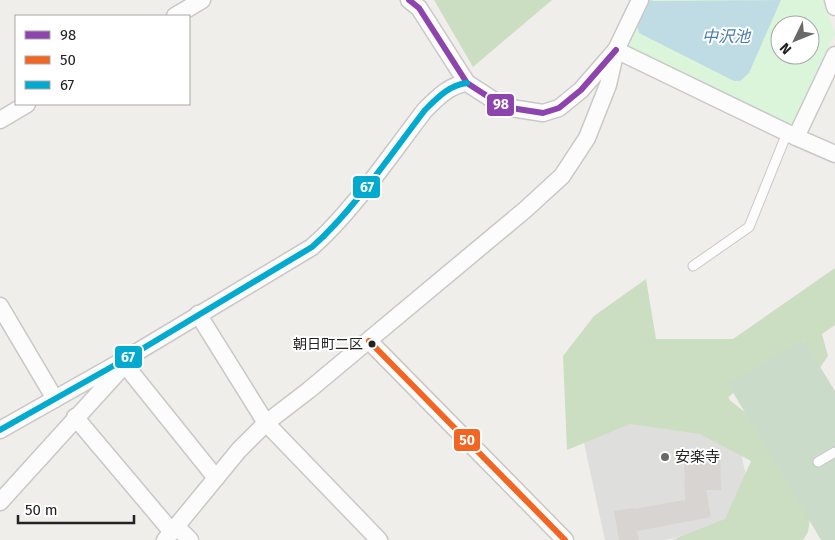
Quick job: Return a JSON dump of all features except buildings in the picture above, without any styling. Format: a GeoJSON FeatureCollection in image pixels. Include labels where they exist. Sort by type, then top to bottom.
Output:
{"type":"FeatureCollection","features":[{"type":"Feature","properties":{"kind":"street"},"geometry":{"type":"LineString","coordinates":[[177,15],[202,0]]}},
{"type":"Feature","properties":{"kind":"street"},"geometry":{"type":"LineString","coordinates":[[170,535],[239,450],[266,423],[369,341],[526,210],[562,176],[588,138],[608,84],[616,50],[640,0]]}},
{"type":"Feature","properties":{"kind":"street"},"geometry":{"type":"LineString","coordinates":[[832,0],[835,7]]}},
{"type":"Feature","properties":{"kind":"street"},"geometry":{"type":"LineString","coordinates":[[415,3],[467,83],[501,105],[511,108],[542,113],[560,108],[581,90],[616,50]]}},
{"type":"Feature","properties":{"kind":"street"},"geometry":{"type":"LineString","coordinates":[[616,50],[791,135],[835,154]]}},
{"type":"Feature","properties":{"kind":"street"},"geometry":{"type":"LineString","coordinates":[[791,135],[835,55]]}},
{"type":"Feature","properties":{"kind":"street"},"geometry":{"type":"LineString","coordinates":[[0,430],[122,361],[312,247],[356,199],[425,110],[450,88],[467,83]]}},
{"type":"Feature","properties":{"kind":"street"},"geometry":{"type":"LineString","coordinates":[[0,120],[25,105]]}},
{"type":"Feature","properties":{"kind":"street"},"geometry":{"type":"LineString","coordinates":[[0,306],[55,399]]}},
{"type":"Feature","properties":{"kind":"street"},"geometry":{"type":"LineString","coordinates":[[198,314],[266,423],[379,540]]}},
{"type":"Feature","properties":{"kind":"street"},"geometry":{"type":"LineString","coordinates":[[369,341],[565,540]]}},
{"type":"Feature","properties":{"kind":"street"},"geometry":{"type":"LineString","coordinates":[[0,502],[75,417],[118,372],[122,361]]}},
{"type":"Feature","properties":{"kind":"street"},"geometry":{"type":"LineString","coordinates":[[122,361],[216,478]]}},
{"type":"Feature","properties":{"kind":"street"},"geometry":{"type":"LineString","coordinates":[[75,417],[167,526],[170,535]]}},
{"type":"Feature","properties":{"kind":"street"},"geometry":{"type":"LineString","coordinates":[[170,535],[182,532],[190,540]]}},
{"type":"Feature","properties":{"kind":"lane"},"geometry":{"type":"LineString","coordinates":[[694,266],[749,226],[791,135]]}},
{"type":"Feature","properties":{"kind":"lane"},"geometry":{"type":"LineString","coordinates":[[818,462],[835,452]]}},
{"type":"Feature","properties":{"kind":"shaded area","name":"安楽寺"},"geometry":{"type":"Polygon","coordinates":[[[721,359],[756,523],[664,540],[605,540],[573,392],[721,359]]]}},
{"type":"Feature","properties":{"kind":"green space"},"geometry":{"type":"Polygon","coordinates":[[[434,0],[552,0],[473,67],[434,0]]]}},
{"type":"Feature","properties":{"kind":"green space"},"geometry":{"type":"Polygon","coordinates":[[[647,0],[823,0],[835,34],[793,122],[786,127],[719,90],[631,49],[628,38],[647,0]]]}},
{"type":"Feature","properties":{"kind":"green space"},"geometry":{"type":"Polygon","coordinates":[[[835,268],[835,325],[822,334],[828,356],[819,369],[803,339],[727,398],[756,421],[816,478],[808,532],[803,540],[672,540],[725,519],[751,461],[700,434],[630,424],[567,450],[563,356],[594,316],[646,279],[656,339],[733,339],[835,268]]]}},
{"type":"Feature","properties":{"kind":"green space"},"geometry":{"type":"Polygon","coordinates":[[[803,339],[835,391],[835,540],[821,540],[728,384],[803,339]]]}},
{"type":"Feature","properties":{"kind":"water","name":"中沢池"},"geometry":{"type":"Polygon","coordinates":[[[650,0],[781,0],[774,15],[770,15],[770,25],[749,73],[740,81],[734,81],[639,33],[638,20],[650,0]]]}},
{"type":"Feature","properties":{"kind":"transit line","name":"98"},"geometry":{"type":"LineString","coordinates":[[409,0],[419,8],[467,83],[501,105],[511,108],[543,113],[559,108],[581,90],[616,50]]}},
{"type":"Feature","properties":{"kind":"transit line","name":"67"},"geometry":{"type":"LineString","coordinates":[[0,430],[122,361],[312,247],[357,199],[425,110],[449,89],[467,83]]}},
{"type":"Feature","properties":{"kind":"transit line","name":"50"},"geometry":{"type":"LineString","coordinates":[[369,341],[565,540]]}},
{"type":"Feature","properties":{"kind":"place","name":"朝日町二区"},"geometry":{"type":"Point","coordinates":[372,344]}},
{"type":"Feature","properties":{"kind":"place","name":"安楽寺"},"geometry":{"type":"Point","coordinates":[665,457]}}]}
